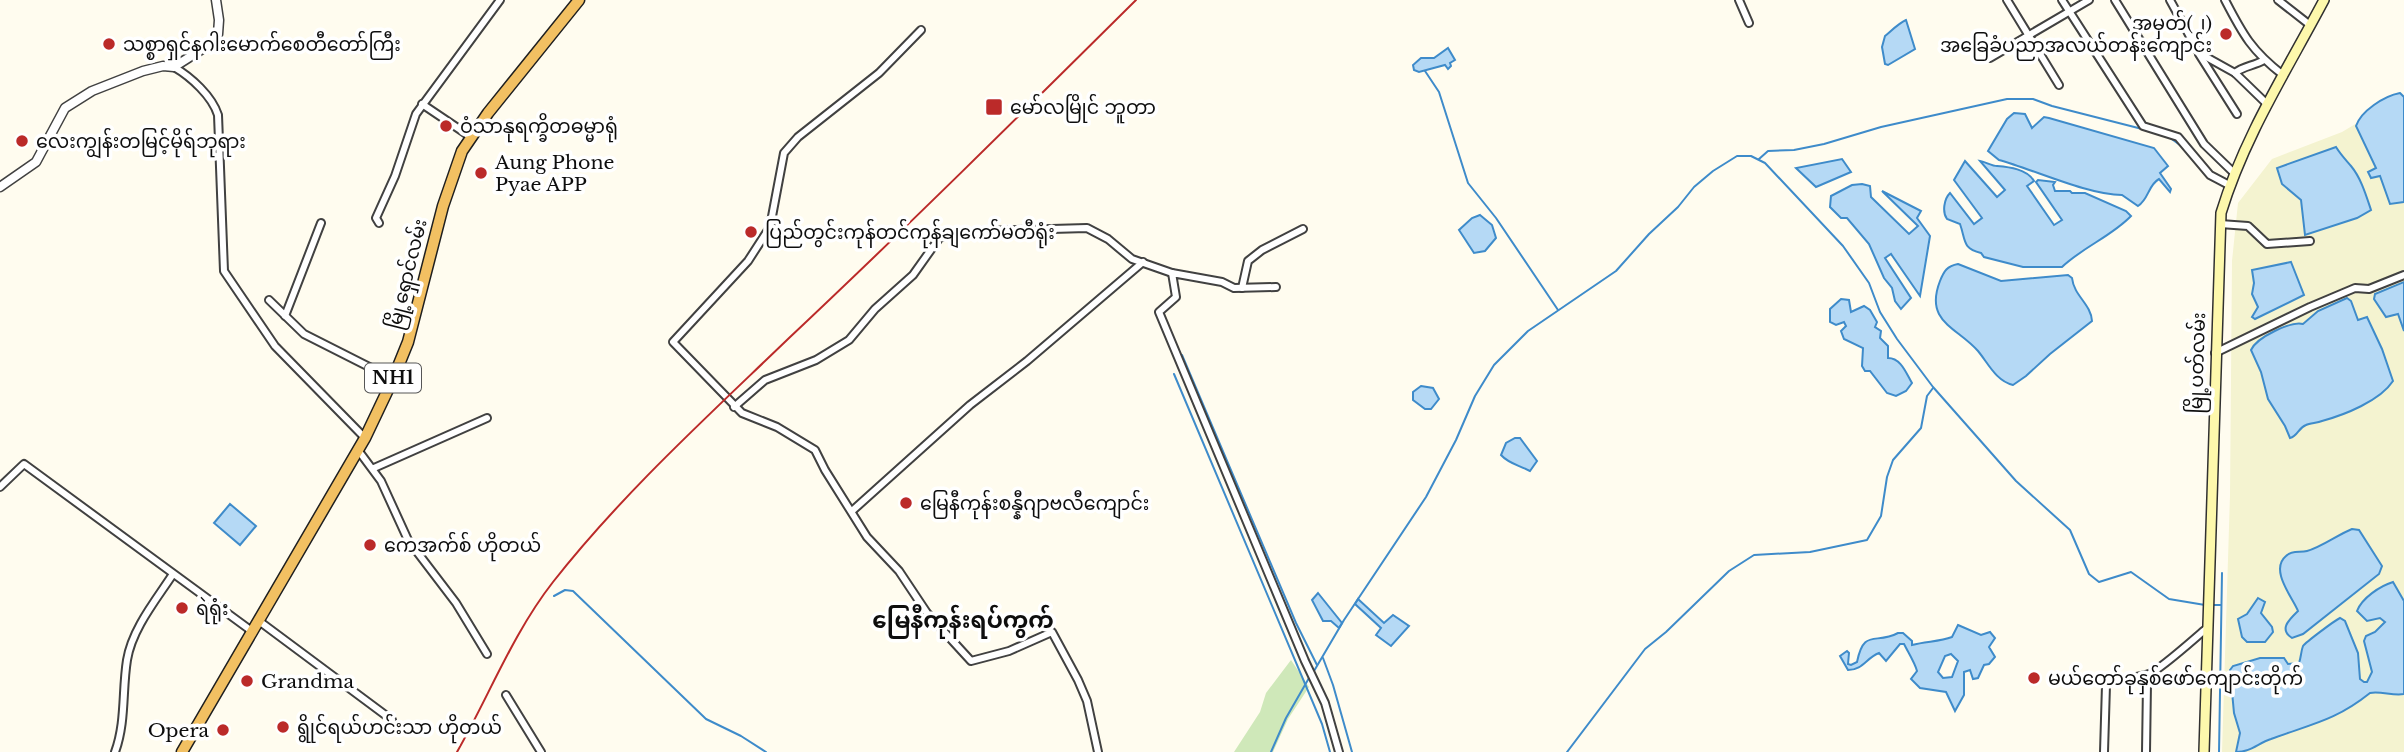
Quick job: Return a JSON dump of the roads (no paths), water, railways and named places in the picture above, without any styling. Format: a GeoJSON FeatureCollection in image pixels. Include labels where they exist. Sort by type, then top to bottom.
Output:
{"type":"FeatureCollection","features":[{"type":"Feature","properties":{"kind":"highway","name":"မြို့ရှောင်လမ်း"},"geometry":{"type":"LineString","coordinates":[[182,752],[365,438],[393,379],[408,342],[453,172],[471,137],[579,0]]}},
{"type":"Feature","properties":{"kind":"main road","name":"မြို့ပတ်လမ်း"},"geometry":{"type":"LineString","coordinates":[[2204,752],[2221,213],[2234,173],[2267,104],[2324,0]]}},
{"type":"Feature","properties":{"kind":"street"},"geometry":{"type":"LineString","coordinates":[[174,67],[210,44],[218,34],[216,0]]}},
{"type":"Feature","properties":{"kind":"street"},"geometry":{"type":"LineString","coordinates":[[379,223],[376,218],[395,176],[416,114],[500,0]]}},
{"type":"Feature","properties":{"kind":"street"},"geometry":{"type":"LineString","coordinates":[[1739,0],[1749,23]]}},
{"type":"Feature","properties":{"kind":"street"},"geometry":{"type":"LineString","coordinates":[[2007,0],[2059,85]]}},
{"type":"Feature","properties":{"kind":"street"},"geometry":{"type":"LineString","coordinates":[[2062,0],[2143,127],[2178,137],[2210,175],[2229,185]]}},
{"type":"Feature","properties":{"kind":"street"},"geometry":{"type":"LineString","coordinates":[[1990,58],[2089,0]]}},
{"type":"Feature","properties":{"kind":"street"},"geometry":{"type":"LineString","coordinates":[[2115,0],[2204,144],[2234,173]]}},
{"type":"Feature","properties":{"kind":"street"},"geometry":{"type":"LineString","coordinates":[[2169,0],[2237,114]]}},
{"type":"Feature","properties":{"kind":"street"},"geometry":{"type":"LineString","coordinates":[[2225,0],[2243,34],[2264,60],[2283,75]]}},
{"type":"Feature","properties":{"kind":"street"},"geometry":{"type":"LineString","coordinates":[[2278,0],[2310,25]]}},
{"type":"Feature","properties":{"kind":"street"},"geometry":{"type":"LineString","coordinates":[[921,30],[879,73],[798,137],[784,153],[770,227],[748,261],[673,342],[734,407],[815,450],[867,537],[899,571],[927,613],[971,661],[1009,651],[1052,632],[1087,701],[1098,752]]}},
{"type":"Feature","properties":{"kind":"street"},"geometry":{"type":"LineString","coordinates":[[2199,53],[2235,73],[2267,104]]}},
{"type":"Feature","properties":{"kind":"street"},"geometry":{"type":"LineString","coordinates":[[2235,73],[2241,68],[2253,67],[2264,60]]}},
{"type":"Feature","properties":{"kind":"street"},"geometry":{"type":"LineString","coordinates":[[0,187],[36,162],[65,108],[92,91],[143,71],[163,66],[174,67],[205,94],[218,115],[224,271],[275,346],[365,438]]}},
{"type":"Feature","properties":{"kind":"street"},"geometry":{"type":"LineString","coordinates":[[422,104],[471,137]]}},
{"type":"Feature","properties":{"kind":"street"},"geometry":{"type":"LineString","coordinates":[[285,316],[321,223]]}},
{"type":"Feature","properties":{"kind":"street"},"geometry":{"type":"LineString","coordinates":[[2220,224],[2248,226],[2267,244],[2310,241]]}},
{"type":"Feature","properties":{"kind":"street"},"geometry":{"type":"LineString","coordinates":[[734,407],[765,380],[816,360],[849,340],[875,309],[913,275],[940,237],[979,231],[1062,227],[1087,229],[1108,239],[1132,259],[1172,273],[1222,282],[1234,288],[1276,287]]}},
{"type":"Feature","properties":{"kind":"street"},"geometry":{"type":"LineString","coordinates":[[1242,288],[1248,261],[1262,250],[1303,229]]}},
{"type":"Feature","properties":{"kind":"street"},"geometry":{"type":"LineString","coordinates":[[852,511],[970,405],[1027,361],[1143,262]]}},
{"type":"Feature","properties":{"kind":"street"},"geometry":{"type":"LineString","coordinates":[[1172,273],[1176,298],[1159,312],[1316,680],[1339,752]]}},
{"type":"Feature","properties":{"kind":"street"},"geometry":{"type":"LineString","coordinates":[[2215,353],[2355,288],[2370,289],[2404,275]]}},
{"type":"Feature","properties":{"kind":"street"},"geometry":{"type":"LineString","coordinates":[[269,300],[304,334],[393,379]]}},
{"type":"Feature","properties":{"kind":"street"},"geometry":{"type":"LineString","coordinates":[[374,468],[487,418]]}},
{"type":"Feature","properties":{"kind":"street"},"geometry":{"type":"LineString","coordinates":[[358,450],[374,468],[408,540],[456,603],[487,654]]}},
{"type":"Feature","properties":{"kind":"street"},"geometry":{"type":"LineString","coordinates":[[0,487],[24,464],[253,632]]}},
{"type":"Feature","properties":{"kind":"street"},"geometry":{"type":"LineString","coordinates":[[115,752],[124,707],[127,658],[139,627],[173,574]]}},
{"type":"Feature","properties":{"kind":"street"},"geometry":{"type":"LineString","coordinates":[[259,621],[392,720]]}},
{"type":"Feature","properties":{"kind":"street"},"geometry":{"type":"LineString","coordinates":[[2146,752],[2147,683],[2152,673],[2207,628]]}},
{"type":"Feature","properties":{"kind":"street"},"geometry":{"type":"LineString","coordinates":[[2104,752],[2106,685],[2112,681],[2152,673]]}},
{"type":"Feature","properties":{"kind":"street"},"geometry":{"type":"LineString","coordinates":[[506,695],[541,752]]}},
{"type":"Feature","properties":{"kind":"water"},"geometry":{"type":"Polygon","coordinates":[[[1906,20],[1915,49],[1888,65],[1885,64],[1882,47],[1885,36],[1906,20]]]}},
{"type":"Feature","properties":{"kind":"water"},"geometry":{"type":"Polygon","coordinates":[[[1448,48],[1455,60],[1450,63],[1448,69],[1445,65],[1419,72],[1414,70],[1413,65],[1421,58],[1434,58],[1448,48]]]}},
{"type":"Feature","properties":{"kind":"water"},"geometry":{"type":"Polygon","coordinates":[[[2400,93],[2404,97],[2404,202],[2390,204],[2380,176],[2371,178],[2368,172],[2376,168],[2356,126],[2374,105],[2400,93]]]}},
{"type":"Feature","properties":{"kind":"water"},"geometry":{"type":"Polygon","coordinates":[[[2014,113],[2025,114],[2032,128],[2044,117],[2154,148],[2168,166],[2160,173],[2171,189],[2170,192],[2159,179],[2138,206],[2122,195],[2078,187],[1999,160],[1988,151],[2007,119],[2014,113]]]}},
{"type":"Feature","properties":{"kind":"water"},"geometry":{"type":"Polygon","coordinates":[[[2336,147],[2358,176],[2371,210],[2357,218],[2305,235],[2301,200],[2282,184],[2277,168],[2336,147]]]}},
{"type":"Feature","properties":{"kind":"water"},"geometry":{"type":"Polygon","coordinates":[[[1842,159],[1851,172],[1816,187],[1796,168],[1842,159]]]}},
{"type":"Feature","properties":{"kind":"water"},"geometry":{"type":"Polygon","coordinates":[[[1965,161],[1997,197],[2005,190],[1980,161],[2017,169],[2027,174],[2034,181],[2027,186],[2054,225],[2062,220],[2036,182],[2038,180],[2055,182],[2055,191],[2085,193],[2126,211],[2131,216],[2062,267],[2023,267],[1984,257],[1968,246],[1960,224],[1947,219],[1944,209],[1950,193],[1974,224],[1982,218],[1954,180],[1965,161]]]}},
{"type":"Feature","properties":{"kind":"water"},"geometry":{"type":"Polygon","coordinates":[[[1852,185],[1870,186],[1871,197],[1909,234],[1918,226],[1882,191],[1921,211],[1917,218],[1930,236],[1920,296],[1891,254],[1885,258],[1911,298],[1901,309],[1869,244],[1847,218],[1841,218],[1830,207],[1831,196],[1852,185]]]}},
{"type":"Feature","properties":{"kind":"water"},"geometry":{"type":"Polygon","coordinates":[[[1480,215],[1492,225],[1496,238],[1485,251],[1474,253],[1459,230],[1472,218],[1480,215]]]}},
{"type":"Feature","properties":{"kind":"water"},"geometry":{"type":"Polygon","coordinates":[[[2291,262],[2304,295],[2255,319],[2252,317],[2258,307],[2252,294],[2252,270],[2291,262]]]}},
{"type":"Feature","properties":{"kind":"water"},"geometry":{"type":"Polygon","coordinates":[[[1958,264],[2001,281],[2068,275],[2089,310],[2092,321],[2026,376],[2013,385],[2007,383],[1997,376],[1970,343],[1939,315],[1936,295],[1940,281],[1946,270],[1958,264]]]}},
{"type":"Feature","properties":{"kind":"water"},"geometry":{"type":"Polygon","coordinates":[[[2404,282],[2404,331],[2398,314],[2386,317],[2374,299],[2375,294],[2404,282]]]}},
{"type":"Feature","properties":{"kind":"water"},"geometry":{"type":"Polygon","coordinates":[[[2347,298],[2351,301],[2358,320],[2367,317],[2393,381],[2371,401],[2341,415],[2306,425],[2290,438],[2268,399],[2261,372],[2251,350],[2260,340],[2275,331],[2303,324],[2318,311],[2347,298]]]}},
{"type":"Feature","properties":{"kind":"water"},"geometry":{"type":"Polygon","coordinates":[[[1841,299],[1849,300],[1851,312],[1864,306],[1870,310],[1877,322],[1875,327],[1881,331],[1880,338],[1888,346],[1888,358],[1900,363],[1912,383],[1906,391],[1896,396],[1887,393],[1870,371],[1865,371],[1862,366],[1863,348],[1844,339],[1841,331],[1846,326],[1844,322],[1836,325],[1830,322],[1830,309],[1841,299]]]}},
{"type":"Feature","properties":{"kind":"water"},"geometry":{"type":"Polygon","coordinates":[[[1421,386],[1433,388],[1439,399],[1431,409],[1425,409],[1413,400],[1413,392],[1421,386]]]}},
{"type":"Feature","properties":{"kind":"water"},"geometry":{"type":"Polygon","coordinates":[[[1520,438],[1537,461],[1530,471],[1501,455],[1506,443],[1520,438]]]}},
{"type":"Feature","properties":{"kind":"water"},"geometry":{"type":"Polygon","coordinates":[[[230,504],[256,526],[240,545],[214,523],[230,504]]]}},
{"type":"Feature","properties":{"kind":"water"},"geometry":{"type":"Polygon","coordinates":[[[2352,529],[2359,530],[2382,566],[2379,574],[2303,634],[2292,638],[2286,628],[2298,611],[2281,576],[2281,562],[2291,553],[2312,549],[2352,529]]]}},
{"type":"Feature","properties":{"kind":"water"},"geometry":{"type":"Polygon","coordinates":[[[2393,582],[2404,601],[2404,694],[2370,693],[2334,716],[2246,751],[2236,752],[2240,733],[2234,713],[2230,670],[2233,666],[2260,658],[2284,658],[2288,664],[2299,663],[2303,646],[2340,618],[2345,621],[2358,653],[2360,679],[2367,682],[2372,672],[2364,641],[2366,636],[2375,632],[2385,622],[2380,618],[2367,621],[2357,611],[2372,593],[2393,582]]]}},
{"type":"Feature","properties":{"kind":"water"},"geometry":{"type":"Polygon","coordinates":[[[1318,593],[1342,623],[1339,628],[1331,621],[1323,621],[1312,600],[1318,593]]]}},
{"type":"Feature","properties":{"kind":"water"},"geometry":{"type":"Polygon","coordinates":[[[2258,598],[2265,602],[2261,613],[2273,632],[2265,642],[2247,642],[2242,637],[2238,619],[2247,614],[2258,598]]]}},
{"type":"Feature","properties":{"kind":"water"},"geometry":{"type":"Polygon","coordinates":[[[1358,599],[1384,623],[1393,615],[1409,626],[1391,646],[1376,635],[1381,628],[1355,604],[1358,599]]]}},
{"type":"Feature","properties":{"kind":"water"},"geometry":{"type":"Polygon","coordinates":[[[1958,625],[1981,635],[1990,632],[1995,638],[1989,647],[1995,657],[1989,664],[1984,665],[1978,678],[1973,679],[1970,670],[1964,672],[1964,695],[1955,711],[1946,692],[1920,688],[1911,679],[1917,671],[1904,644],[1900,644],[1886,661],[1879,653],[1861,666],[1848,670],[1840,656],[1847,651],[1848,664],[1851,665],[1857,662],[1867,641],[1898,633],[1903,633],[1912,641],[1912,645],[1952,637],[1958,625]],[[1951,654],[1945,656],[1938,672],[1943,678],[1952,677],[1958,661],[1951,654]]]}},
{"type":"Feature","properties":{"kind":"waterway"},"geometry":{"type":"LineString","coordinates":[[1425,71],[1439,92],[1468,183],[1496,218],[1558,310]]}},
{"type":"Feature","properties":{"kind":"waterway"},"geometry":{"type":"LineString","coordinates":[[1759,159],[1768,151],[1794,150],[1824,144],[1881,127],[2007,99],[2033,99],[2150,131]]}},
{"type":"Feature","properties":{"kind":"waterway"},"geometry":{"type":"LineString","coordinates":[[2169,137],[2184,148]]}},
{"type":"Feature","properties":{"kind":"waterway"},"geometry":{"type":"LineString","coordinates":[[1314,671],[1344,620],[1426,497],[1456,440],[1475,396],[1494,365],[1528,331],[1616,271],[1694,187],[1737,156],[1751,156],[1765,163],[1843,246],[1869,283],[1880,312],[1897,339],[1933,387],[2016,481],[2070,530],[2089,574],[2099,582],[2131,572],[2169,599],[2205,605]]}},
{"type":"Feature","properties":{"kind":"waterway"},"geometry":{"type":"LineString","coordinates":[[1182,355],[1296,623],[1317,665]]}},
{"type":"Feature","properties":{"kind":"waterway"},"geometry":{"type":"LineString","coordinates":[[1174,374],[1322,724],[1330,752]]}},
{"type":"Feature","properties":{"kind":"waterway"},"geometry":{"type":"LineString","coordinates":[[1567,752],[1645,649],[1729,571],[1754,555],[1810,552],[1867,540],[1881,516],[1887,477],[1893,460],[1921,428],[1927,396],[1933,388]]}},
{"type":"Feature","properties":{"kind":"waterway"},"geometry":{"type":"LineString","coordinates":[[2219,752],[2222,573]]}},
{"type":"Feature","properties":{"kind":"waterway"},"geometry":{"type":"LineString","coordinates":[[554,596],[565,590],[573,591],[706,719],[766,752]]}},
{"type":"Feature","properties":{"kind":"waterway"},"geometry":{"type":"LineString","coordinates":[[2214,605],[2221,605]]}},
{"type":"Feature","properties":{"kind":"waterway"},"geometry":{"type":"LineString","coordinates":[[1323,658],[1352,752]]}},
{"type":"Feature","properties":{"kind":"waterway"},"geometry":{"type":"LineString","coordinates":[[1271,752],[1286,718],[1309,678]]}},
{"type":"Feature","properties":{"kind":"railway"},"geometry":{"type":"LineString","coordinates":[[457,752],[526,622],[553,582],[608,517],[1136,0]]}},
{"type":"Feature","properties":{"kind":"place","name":"အမှတ်(၂) အခြေခံပညာအလယ်တန်းကျောင်း"},"geometry":{"type":"Point","coordinates":[2226,34]}},
{"type":"Feature","properties":{"kind":"place","name":"သစ္စာရှင်နဂါးမောက်စေတီတော်ကြီး"},"geometry":{"type":"Point","coordinates":[109,44]}},
{"type":"Feature","properties":{"kind":"place","name":"မော်လမြိုင် ဘူတာ"},"geometry":{"type":"Point","coordinates":[994,107]}},
{"type":"Feature","properties":{"kind":"place","name":"ဝံသာနုရက္ခိတဓမ္မာရုံ"},"geometry":{"type":"Point","coordinates":[446,126]}},
{"type":"Feature","properties":{"kind":"place","name":"လေးကျွန်းတမြင့်မိုရ်ဘုရား"},"geometry":{"type":"Point","coordinates":[22,141]}},
{"type":"Feature","properties":{"kind":"place","name":"Aung Phone Pyae APP"},"geometry":{"type":"Point","coordinates":[481,173]}},
{"type":"Feature","properties":{"kind":"place","name":"ပြည်တွင်းကုန်တင်ကုန်ချကော်မတီရုံး"},"geometry":{"type":"Point","coordinates":[751,232]}},
{"type":"Feature","properties":{"kind":"place","name":"မြေနီကုန်းစန္နီဂျာဗလီကျောင်း"},"geometry":{"type":"Point","coordinates":[906,503]}},
{"type":"Feature","properties":{"kind":"place","name":"ကေအက်စ် ဟိုတယ်"},"geometry":{"type":"Point","coordinates":[370,545]}},
{"type":"Feature","properties":{"kind":"place","name":"ရဲရုံး"},"geometry":{"type":"Point","coordinates":[182,608]}},
{"type":"Feature","properties":{"kind":"place","name":"မယ်တော်ခုနှစ်ဖော်ကျောင်းတိုက်"},"geometry":{"type":"Point","coordinates":[2034,678]}},
{"type":"Feature","properties":{"kind":"place","name":"Grandma"},"geometry":{"type":"Point","coordinates":[247,681]}},
{"type":"Feature","properties":{"kind":"place","name":"ရွိုင်ရယ်ဟင်းသာ ဟိုတယ်"},"geometry":{"type":"Point","coordinates":[283,727]}},
{"type":"Feature","properties":{"kind":"place","name":"Opera"},"geometry":{"type":"Point","coordinates":[223,730]}},
{"type":"Feature","properties":{"kind":"district","name":"မြေနီကုန်းရပ်ကွက်"},"geometry":{"type":"Point","coordinates":[963,620]}}]}
